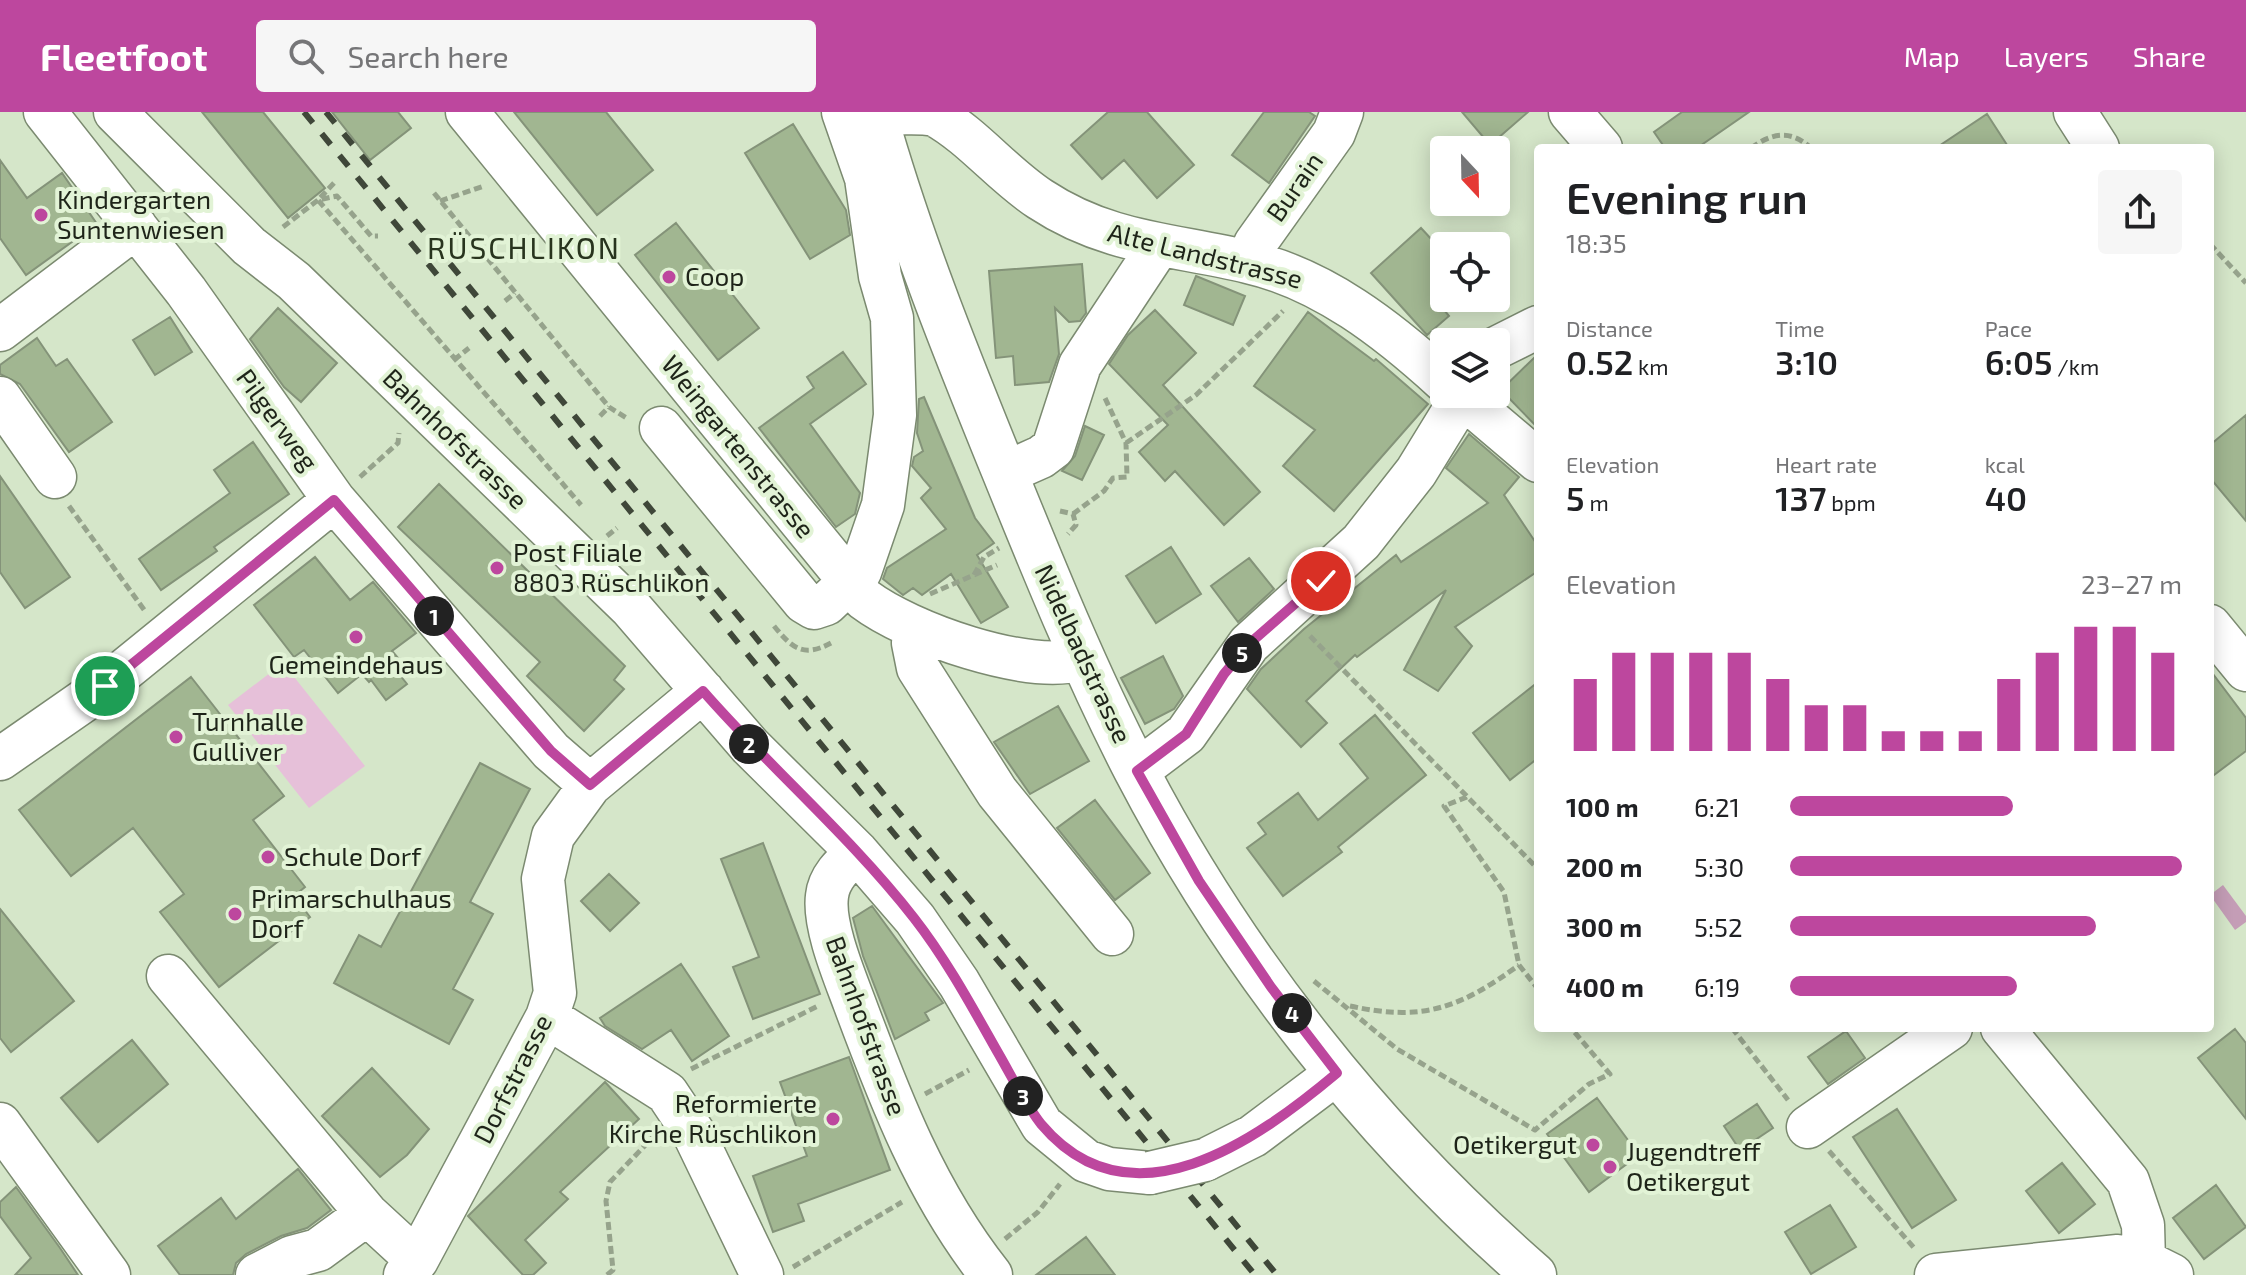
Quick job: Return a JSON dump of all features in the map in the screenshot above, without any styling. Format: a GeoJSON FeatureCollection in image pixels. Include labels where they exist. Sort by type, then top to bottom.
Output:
{"type":"FeatureCollection","features":[{"type":"Feature","properties":{"kind":"main road","name":"Nidelbadstrasse"},"geometry":{"type":"LineString","coordinates":[[864,113],[961,366],[1082,659],[1137,771],[1199,881],[1271,987],[1337,1073],[1449,1197],[1534,1275]]}},
{"type":"Feature","properties":{"kind":"street","name":"Pilgerweg"},"geometry":{"type":"LineString","coordinates":[[45,112],[186,291],[334,500],[551,751],[590,785]]}},
{"type":"Feature","properties":{"kind":"street","name":"Weingartenstrasse"},"geometry":{"type":"LineString","coordinates":[[467,112],[849,584],[900,622],[1036,664],[1064,665],[1082,659]]}},
{"type":"Feature","properties":{"kind":"street","name":"Burain"},"geometry":{"type":"LineString","coordinates":[[1249,262],[1255,244],[1334,133],[1342,112]]}},
{"type":"Feature","properties":{"kind":"street"},"geometry":{"type":"LineString","coordinates":[[1570,112],[1598,144]]}},
{"type":"Feature","properties":{"kind":"street"},"geometry":{"type":"LineString","coordinates":[[2075,112],[2095,144]]}},
{"type":"Feature","properties":{"kind":"street","name":"Bahnhofstrasse"},"geometry":{"type":"LineString","coordinates":[[117,113],[249,246],[294,281],[631,608],[750,746],[857,852],[833,878],[826,909],[843,971],[891,1100],[930,1186],[994,1259]]}},
{"type":"Feature","properties":{"kind":"street"},"geometry":{"type":"LineString","coordinates":[[661,428],[804,602],[814,608],[826,604],[860,572],[876,528],[891,460],[895,379],[888,297],[880,276],[866,178],[864,113]]}},
{"type":"Feature","properties":{"kind":"street","name":"Alte Landstrasse"},"geometry":{"type":"LineString","coordinates":[[864,113],[933,114],[1040,199],[1098,229],[1158,247],[1249,262],[1320,287],[1430,365]]}},
{"type":"Feature","properties":{"kind":"street"},"geometry":{"type":"LineString","coordinates":[[0,330],[136,227]]}},
{"type":"Feature","properties":{"kind":"street"},"geometry":{"type":"LineString","coordinates":[[1005,473],[1041,457],[1053,448],[1080,365],[1158,247]]}},
{"type":"Feature","properties":{"kind":"street"},"geometry":{"type":"LineString","coordinates":[[1510,341],[1534,329]]}},
{"type":"Feature","properties":{"kind":"street"},"geometry":{"type":"LineString","coordinates":[[0,398],[55,477]]}},
{"type":"Feature","properties":{"kind":"street"},"geometry":{"type":"LineString","coordinates":[[1137,771],[1186,734],[1224,674],[1249,644],[1361,542],[1416,472],[1437,408]]}},
{"type":"Feature","properties":{"kind":"street","name":"Alte Landstrasse"},"geometry":{"type":"LineString","coordinates":[[1481,408],[1534,457]]}},
{"type":"Feature","properties":{"kind":"street"},"geometry":{"type":"LineString","coordinates":[[0,759],[105,686],[334,500]]}},
{"type":"Feature","properties":{"kind":"street"},"geometry":{"type":"LineString","coordinates":[[900,622],[913,643],[918,668],[997,792],[1112,934]]}},
{"type":"Feature","properties":{"kind":"street"},"geometry":{"type":"LineString","coordinates":[[2214,631],[2246,670]]}},
{"type":"Feature","properties":{"kind":"street","name":"Dorfstrasse"},"geometry":{"type":"LineString","coordinates":[[411,1268],[547,1017],[555,993],[543,879],[553,836],[590,785],[703,691]]}},
{"type":"Feature","properties":{"kind":"street"},"geometry":{"type":"LineString","coordinates":[[857,852],[915,919],[959,983],[1042,1125],[1086,1161],[1109,1169],[1150,1173],[1205,1160],[1266,1128],[1337,1073]]}},
{"type":"Feature","properties":{"kind":"street"},"geometry":{"type":"LineString","coordinates":[[168,976],[411,1268]]}},
{"type":"Feature","properties":{"kind":"street"},"geometry":{"type":"LineString","coordinates":[[547,1017],[667,1093],[693,1132],[762,1275]]}},
{"type":"Feature","properties":{"kind":"street"},"geometry":{"type":"LineString","coordinates":[[1808,1127],[1945,1032]]}},
{"type":"Feature","properties":{"kind":"street"},"geometry":{"type":"LineString","coordinates":[[2005,1032],[2128,1181],[2158,1268]]}},
{"type":"Feature","properties":{"kind":"street"},"geometry":{"type":"LineString","coordinates":[[0,1124],[109,1275]]}},
{"type":"Feature","properties":{"kind":"street"},"geometry":{"type":"LineString","coordinates":[[257,1275],[292,1257],[318,1250],[367,1214]]}},
{"type":"Feature","properties":{"kind":"street"},"geometry":{"type":"LineString","coordinates":[[1936,1275],[2118,1256],[2158,1268]]}},
{"type":"Feature","properties":{"kind":"path"},"geometry":{"type":"LineString","coordinates":[[1756,144],[1767,136],[1780,133],[1805,144]]}},
{"type":"Feature","properties":{"kind":"path"},"geometry":{"type":"LineString","coordinates":[[440,201],[496,182],[512,169]]}},
{"type":"Feature","properties":{"kind":"path"},"geometry":{"type":"LineString","coordinates":[[276,233],[318,200],[334,183]]}},
{"type":"Feature","properties":{"kind":"path"},"geometry":{"type":"LineString","coordinates":[[434,193],[609,407],[600,416]]}},
{"type":"Feature","properties":{"kind":"path"},"geometry":{"type":"LineString","coordinates":[[318,200],[337,196],[371,236],[378,236]]}},
{"type":"Feature","properties":{"kind":"path"},"geometry":{"type":"LineString","coordinates":[[318,200],[587,512]]}},
{"type":"Feature","properties":{"kind":"path"},"geometry":{"type":"LineString","coordinates":[[2214,248],[2246,283]]}},
{"type":"Feature","properties":{"kind":"path"},"geometry":{"type":"LineString","coordinates":[[505,301],[515,293]]}},
{"type":"Feature","properties":{"kind":"path"},"geometry":{"type":"LineString","coordinates":[[1073,514],[1104,491],[1113,478],[1127,477],[1126,443],[1177,404],[1196,395],[1282,314],[1286,303]]}},
{"type":"Feature","properties":{"kind":"path"},"geometry":{"type":"LineString","coordinates":[[454,360],[469,348]]}},
{"type":"Feature","properties":{"kind":"path"},"geometry":{"type":"LineString","coordinates":[[334,500],[398,443],[400,433],[393,424]]}},
{"type":"Feature","properties":{"kind":"path"},"geometry":{"type":"LineString","coordinates":[[55,477],[58,491],[165,638]]}},
{"type":"Feature","properties":{"kind":"path"},"geometry":{"type":"LineString","coordinates":[[597,524],[617,546]]}},
{"type":"Feature","properties":{"kind":"path"},"geometry":{"type":"LineString","coordinates":[[607,536],[617,528]]}},
{"type":"Feature","properties":{"kind":"path"},"geometry":{"type":"LineString","coordinates":[[973,575],[984,557],[1002,546]]}},
{"type":"Feature","properties":{"kind":"path"},"geometry":{"type":"LineString","coordinates":[[900,622],[973,575],[997,565]]}},
{"type":"Feature","properties":{"kind":"path"},"geometry":{"type":"LineString","coordinates":[[1286,612],[1534,865]]}},
{"type":"Feature","properties":{"kind":"path"},"geometry":{"type":"LineString","coordinates":[[1467,797],[1444,806],[1504,892],[1519,965],[1534,984]]}},
{"type":"Feature","properties":{"kind":"path"},"geometry":{"type":"LineString","coordinates":[[1348,1005],[1411,1014],[1444,1009],[1483,991],[1519,965]]}},
{"type":"Feature","properties":{"kind":"path"},"geometry":{"type":"LineString","coordinates":[[1310,978],[1348,1005],[1397,1049],[1535,1130],[1589,1084],[1610,1074],[1574,1032]]}},
{"type":"Feature","properties":{"kind":"path"},"geometry":{"type":"LineString","coordinates":[[934,1088],[963,1072]]}},
{"type":"Feature","properties":{"kind":"path"},"geometry":{"type":"LineString","coordinates":[[994,1259],[1062,1181]]}},
{"type":"Feature","properties":{"kind":"path"},"geometry":{"type":"LineString","coordinates":[[780,1275],[930,1186]]}},
{"type":"Feature","properties":{"kind":"shaded area"},"geometry":{"type":"Polygon","coordinates":[[[283,663],[365,766],[309,808],[228,705],[283,663]]]}},
{"type":"Feature","properties":{"kind":"shaded area"},"geometry":{"type":"Polygon","coordinates":[[[2223,885],[2246,916],[2246,922],[2235,930],[2214,901],[2214,892],[2223,885]]]}},
{"type":"Feature","properties":{"kind":"building"},"geometry":{"type":"Polygon","coordinates":[[[202,112],[263,112],[325,188],[288,218],[202,112]]]}},
{"type":"Feature","properties":{"kind":"building"},"geometry":{"type":"Polygon","coordinates":[[[332,112],[398,112],[411,128],[370,160],[332,112]]]}},
{"type":"Feature","properties":{"kind":"building"},"geometry":{"type":"Polygon","coordinates":[[[514,112],[606,112],[653,170],[597,215],[514,112]]]}},
{"type":"Feature","properties":{"kind":"building"},"geometry":{"type":"Polygon","coordinates":[[[1108,112],[1147,112],[1194,165],[1157,198],[1124,160],[1102,179],[1071,145],[1108,112]]]}},
{"type":"Feature","properties":{"kind":"building"},"geometry":{"type":"Polygon","coordinates":[[[1264,112],[1309,112],[1315,116],[1269,183],[1232,155],[1264,112]]]}},
{"type":"Feature","properties":{"kind":"building"},"geometry":{"type":"Polygon","coordinates":[[[1462,112],[1528,112],[1500,136],[1482,136],[1462,112]]]}},
{"type":"Feature","properties":{"kind":"building"},"geometry":{"type":"Polygon","coordinates":[[[1682,112],[1749,112],[1703,144],[1662,144],[1654,132],[1682,112]]]}},
{"type":"Feature","properties":{"kind":"building"},"geometry":{"type":"Polygon","coordinates":[[[1987,114],[2006,144],[1942,144],[1987,114]]]}},
{"type":"Feature","properties":{"kind":"building"},"geometry":{"type":"Polygon","coordinates":[[[793,124],[846,210],[850,235],[810,259],[745,153],[793,124]]]}},
{"type":"Feature","properties":{"kind":"building"},"geometry":{"type":"Polygon","coordinates":[[[0,160],[27,198],[62,173],[97,224],[26,275],[0,238],[0,160]]]}},
{"type":"Feature","properties":{"kind":"building"},"geometry":{"type":"Polygon","coordinates":[[[676,223],[759,328],[718,360],[635,255],[676,223]]]}},
{"type":"Feature","properties":{"kind":"building"},"geometry":{"type":"Polygon","coordinates":[[[1421,228],[1430,238],[1430,312],[1446,312],[1449,316],[1435,328],[1430,328],[1427,335],[1371,273],[1421,228]]]}},
{"type":"Feature","properties":{"kind":"building"},"geometry":{"type":"Polygon","coordinates":[[[1082,264],[1086,313],[1080,321],[1069,322],[1055,308],[1059,354],[1049,382],[1015,385],[1013,356],[996,358],[989,271],[1082,264]]]}},
{"type":"Feature","properties":{"kind":"building"},"geometry":{"type":"Polygon","coordinates":[[[1196,276],[1245,296],[1233,325],[1184,305],[1196,276]]]}},
{"type":"Feature","properties":{"kind":"building"},"geometry":{"type":"Polygon","coordinates":[[[278,308],[337,363],[301,402],[284,387],[250,339],[278,308]]]}},
{"type":"Feature","properties":{"kind":"building"},"geometry":{"type":"Polygon","coordinates":[[[1155,310],[1196,353],[1163,385],[1260,492],[1224,525],[1175,471],[1165,481],[1139,452],[1168,425],[1109,364],[1128,335],[1155,310]]]}},
{"type":"Feature","properties":{"kind":"building"},"geometry":{"type":"Polygon","coordinates":[[[1308,312],[1374,361],[1376,359],[1428,404],[1334,511],[1283,466],[1315,430],[1254,386],[1308,312]]]}},
{"type":"Feature","properties":{"kind":"building"},"geometry":{"type":"Polygon","coordinates":[[[170,317],[192,352],[155,375],[133,340],[170,317]]]}},
{"type":"Feature","properties":{"kind":"building"},"geometry":{"type":"Polygon","coordinates":[[[37,338],[56,366],[67,359],[112,422],[69,452],[20,384],[0,374],[0,365],[37,338]]]}},
{"type":"Feature","properties":{"kind":"building"},"geometry":{"type":"Polygon","coordinates":[[[843,352],[866,384],[810,424],[860,493],[855,514],[836,527],[759,428],[814,388],[807,377],[843,352]]]}},
{"type":"Feature","properties":{"kind":"building"},"geometry":{"type":"Polygon","coordinates":[[[1534,358],[1534,424],[1510,399],[1510,381],[1534,358]]]}},
{"type":"Feature","properties":{"kind":"building"},"geometry":{"type":"Polygon","coordinates":[[[924,397],[975,518],[994,543],[977,555],[1008,607],[981,623],[951,574],[922,595],[913,588],[903,595],[883,579],[887,568],[946,529],[921,498],[931,488],[912,466],[914,457],[923,451],[917,433],[919,399],[924,397]]]}},
{"type":"Feature","properties":{"kind":"building"},"geometry":{"type":"Polygon","coordinates":[[[2246,415],[2246,521],[2214,483],[2214,442],[2246,415]]]}},
{"type":"Feature","properties":{"kind":"building"},"geometry":{"type":"Polygon","coordinates":[[[1085,426],[1104,435],[1082,480],[1062,471],[1075,456],[1085,426]]]}},
{"type":"Feature","properties":{"kind":"building"},"geometry":{"type":"Polygon","coordinates":[[[1469,434],[1519,477],[1504,495],[1534,540],[1534,574],[1455,627],[1472,646],[1438,691],[1404,670],[1446,590],[1357,657],[1355,655],[1306,701],[1327,723],[1301,747],[1247,689],[1261,669],[1304,629],[1396,555],[1401,562],[1488,503],[1446,468],[1469,434]]]}},
{"type":"Feature","properties":{"kind":"building"},"geometry":{"type":"Polygon","coordinates":[[[253,442],[289,494],[214,547],[217,551],[161,590],[139,559],[230,493],[214,470],[253,442]]]}},
{"type":"Feature","properties":{"kind":"building"},"geometry":{"type":"Polygon","coordinates":[[[0,476],[70,577],[25,608],[0,572],[0,476]]]}},
{"type":"Feature","properties":{"kind":"building"},"geometry":{"type":"Polygon","coordinates":[[[439,484],[625,666],[614,680],[624,689],[584,731],[527,676],[540,662],[398,527],[439,484]]]}},
{"type":"Feature","properties":{"kind":"building"},"geometry":{"type":"Polygon","coordinates":[[[1171,547],[1201,594],[1156,623],[1126,576],[1171,547]]]}},
{"type":"Feature","properties":{"kind":"building","name":"Gemeindehaus"},"geometry":{"type":"Polygon","coordinates":[[[315,557],[350,600],[373,582],[416,633],[392,651],[398,658],[391,664],[407,684],[386,700],[371,680],[369,682],[362,674],[338,693],[304,650],[294,657],[254,605],[315,557]]]}},
{"type":"Feature","properties":{"kind":"building"},"geometry":{"type":"Polygon","coordinates":[[[1249,558],[1274,589],[1238,622],[1211,586],[1249,558]]]}},
{"type":"Feature","properties":{"kind":"building"},"geometry":{"type":"Polygon","coordinates":[[[1163,656],[1183,696],[1174,709],[1145,724],[1121,678],[1163,656]]]}},
{"type":"Feature","properties":{"kind":"building"},"geometry":{"type":"Polygon","coordinates":[[[2214,675],[2246,718],[2246,751],[2214,775],[2214,675]]]}},
{"type":"Feature","properties":{"kind":"building","name":"Turnhalle Gulliver"},"geometry":{"type":"Polygon","coordinates":[[[191,677],[284,796],[253,820],[305,887],[294,896],[310,917],[219,987],[160,912],[184,894],[133,828],[71,876],[19,810],[191,677]]]}},
{"type":"Feature","properties":{"kind":"building"},"geometry":{"type":"Polygon","coordinates":[[[1534,685],[1534,761],[1510,780],[1473,733],[1534,685]]]}},
{"type":"Feature","properties":{"kind":"building"},"geometry":{"type":"Polygon","coordinates":[[[1058,706],[1089,761],[1030,794],[994,742],[1058,706]]]}},
{"type":"Feature","properties":{"kind":"building"},"geometry":{"type":"Polygon","coordinates":[[[1375,715],[1426,775],[1338,847],[1342,852],[1283,896],[1247,848],[1266,834],[1258,823],[1298,793],[1318,820],[1368,778],[1340,744],[1375,715]]]}},
{"type":"Feature","properties":{"kind":"building"},"geometry":{"type":"Polygon","coordinates":[[[480,763],[530,789],[470,902],[493,914],[453,989],[473,1000],[449,1044],[334,983],[359,935],[381,947],[480,763]]]}},
{"type":"Feature","properties":{"kind":"building"},"geometry":{"type":"Polygon","coordinates":[[[1095,800],[1150,873],[1115,900],[1057,828],[1095,800]]]}},
{"type":"Feature","properties":{"kind":"building"},"geometry":{"type":"Polygon","coordinates":[[[763,843],[820,994],[753,1019],[733,967],[759,957],[721,859],[763,843]]]}},
{"type":"Feature","properties":{"kind":"building"},"geometry":{"type":"Polygon","coordinates":[[[609,874],[639,903],[610,931],[581,901],[609,874]]]}},
{"type":"Feature","properties":{"kind":"building"},"geometry":{"type":"Polygon","coordinates":[[[872,906],[943,1003],[925,1013],[929,1020],[895,1039],[863,956],[853,918],[872,906]]]}},
{"type":"Feature","properties":{"kind":"building"},"geometry":{"type":"Polygon","coordinates":[[[0,909],[74,1001],[11,1052],[0,1038],[0,909]]]}},
{"type":"Feature","properties":{"kind":"building"},"geometry":{"type":"Polygon","coordinates":[[[681,964],[729,1036],[692,1061],[671,1030],[642,1049],[605,1026],[600,1018],[681,964]]]}},
{"type":"Feature","properties":{"kind":"building"},"geometry":{"type":"Polygon","coordinates":[[[2235,1029],[2246,1043],[2246,1119],[2198,1058],[2235,1029]]]}},
{"type":"Feature","properties":{"kind":"building"},"geometry":{"type":"Polygon","coordinates":[[[1847,1032],[1865,1058],[1828,1084],[1808,1057],[1847,1032]]]}},
{"type":"Feature","properties":{"kind":"building"},"geometry":{"type":"Polygon","coordinates":[[[132,1040],[168,1084],[98,1142],[61,1098],[132,1040]]]}},
{"type":"Feature","properties":{"kind":"building","name":"Reformierte Kirche Rüschlikon"},"geometry":{"type":"Polygon","coordinates":[[[849,1057],[890,1170],[798,1204],[804,1221],[773,1232],[753,1176],[807,1156],[780,1082],[849,1057]]]}},
{"type":"Feature","properties":{"kind":"building"},"geometry":{"type":"Polygon","coordinates":[[[372,1068],[429,1129],[407,1155],[380,1177],[322,1116],[372,1068]]]}},
{"type":"Feature","properties":{"kind":"building"},"geometry":{"type":"Polygon","coordinates":[[[605,1082],[639,1119],[560,1192],[568,1199],[525,1240],[546,1263],[533,1275],[523,1275],[468,1216],[605,1082]]]}},
{"type":"Feature","properties":{"kind":"building","name":"Oetikergut"},"geometry":{"type":"Polygon","coordinates":[[[1597,1098],[1639,1155],[1589,1192],[1547,1134],[1597,1098]]]}},
{"type":"Feature","properties":{"kind":"building"},"geometry":{"type":"Polygon","coordinates":[[[1757,1104],[1773,1128],[1740,1150],[1724,1126],[1757,1104]]]}},
{"type":"Feature","properties":{"kind":"building"},"geometry":{"type":"Polygon","coordinates":[[[1897,1109],[1956,1200],[1912,1228],[1853,1137],[1897,1109]]]}},
{"type":"Feature","properties":{"kind":"building"},"geometry":{"type":"Polygon","coordinates":[[[2062,1163],[2095,1204],[2059,1233],[2026,1191],[2062,1163]]]}},
{"type":"Feature","properties":{"kind":"building"},"geometry":{"type":"Polygon","coordinates":[[[298,1169],[331,1210],[307,1228],[281,1236],[246,1254],[236,1263],[233,1275],[180,1275],[158,1246],[221,1198],[236,1219],[298,1169]]]}},
{"type":"Feature","properties":{"kind":"building"},"geometry":{"type":"Polygon","coordinates":[[[2216,1185],[2246,1227],[2204,1259],[2173,1218],[2216,1185]]]}},
{"type":"Feature","properties":{"kind":"building"},"geometry":{"type":"Polygon","coordinates":[[[16,1187],[78,1275],[15,1275],[31,1258],[0,1216],[0,1202],[16,1187]]]}},
{"type":"Feature","properties":{"kind":"building"},"geometry":{"type":"Polygon","coordinates":[[[1830,1205],[1856,1247],[1811,1274],[1785,1232],[1830,1205]]]}},
{"type":"Feature","properties":{"kind":"building"},"geometry":{"type":"Polygon","coordinates":[[[1086,1237],[1115,1275],[1036,1275],[1086,1237]]]}},
{"type":"Feature","properties":{"kind":"railway"},"geometry":{"type":"LineString","coordinates":[[304,112],[1255,1275]]}},
{"type":"Feature","properties":{"kind":"railway"},"geometry":{"type":"LineString","coordinates":[[326,112],[1277,1275]]}},
{"type":"Feature","properties":{"kind":"place","name":"Kindergarten Suntenwiesen"},"geometry":{"type":"Point","coordinates":[41,215]}},
{"type":"Feature","properties":{"kind":"place","name":"Coop"},"geometry":{"type":"Point","coordinates":[669,277]}},
{"type":"Feature","properties":{"kind":"place","name":"Post Filiale 8803 Rüschlikon"},"geometry":{"type":"Point","coordinates":[497,568]}},
{"type":"Feature","properties":{"kind":"place","name":"Gemeindehaus"},"geometry":{"type":"Point","coordinates":[356,637]}},
{"type":"Feature","properties":{"kind":"place","name":"Turnhalle Gulliver"},"geometry":{"type":"Point","coordinates":[176,737]}},
{"type":"Feature","properties":{"kind":"place","name":"Schule Dorf"},"geometry":{"type":"Point","coordinates":[268,857]}},
{"type":"Feature","properties":{"kind":"place","name":"Primarschulhaus Dorf"},"geometry":{"type":"Point","coordinates":[235,914]}},
{"type":"Feature","properties":{"kind":"place","name":"Reformierte Kirche Rüschlikon"},"geometry":{"type":"Point","coordinates":[833,1119]}},
{"type":"Feature","properties":{"kind":"place","name":"Oetikergut"},"geometry":{"type":"Point","coordinates":[1593,1145]}},
{"type":"Feature","properties":{"kind":"place","name":"Jugendtreff Oetikergut"},"geometry":{"type":"Point","coordinates":[1610,1167]}},
{"type":"Feature","properties":{"kind":"district","name":"RÜSCHLIKON"},"geometry":{"type":"Point","coordinates":[524,249]}},
{"type":"Feature","properties":{"kind":"route"},"geometry":{"type":"LineString","coordinates":[[105,686],[334,500],[551,751],[590,785],[703,691],[750,746],[857,852],[915,919],[959,983],[1042,1125],[1065,1147],[1086,1161],[1109,1169],[1150,1173],[1192,1165],[1226,1151],[1278,1119],[1337,1073],[1271,987],[1199,881],[1137,771],[1186,734],[1224,674],[1249,644],[1321,581]]}}]}
